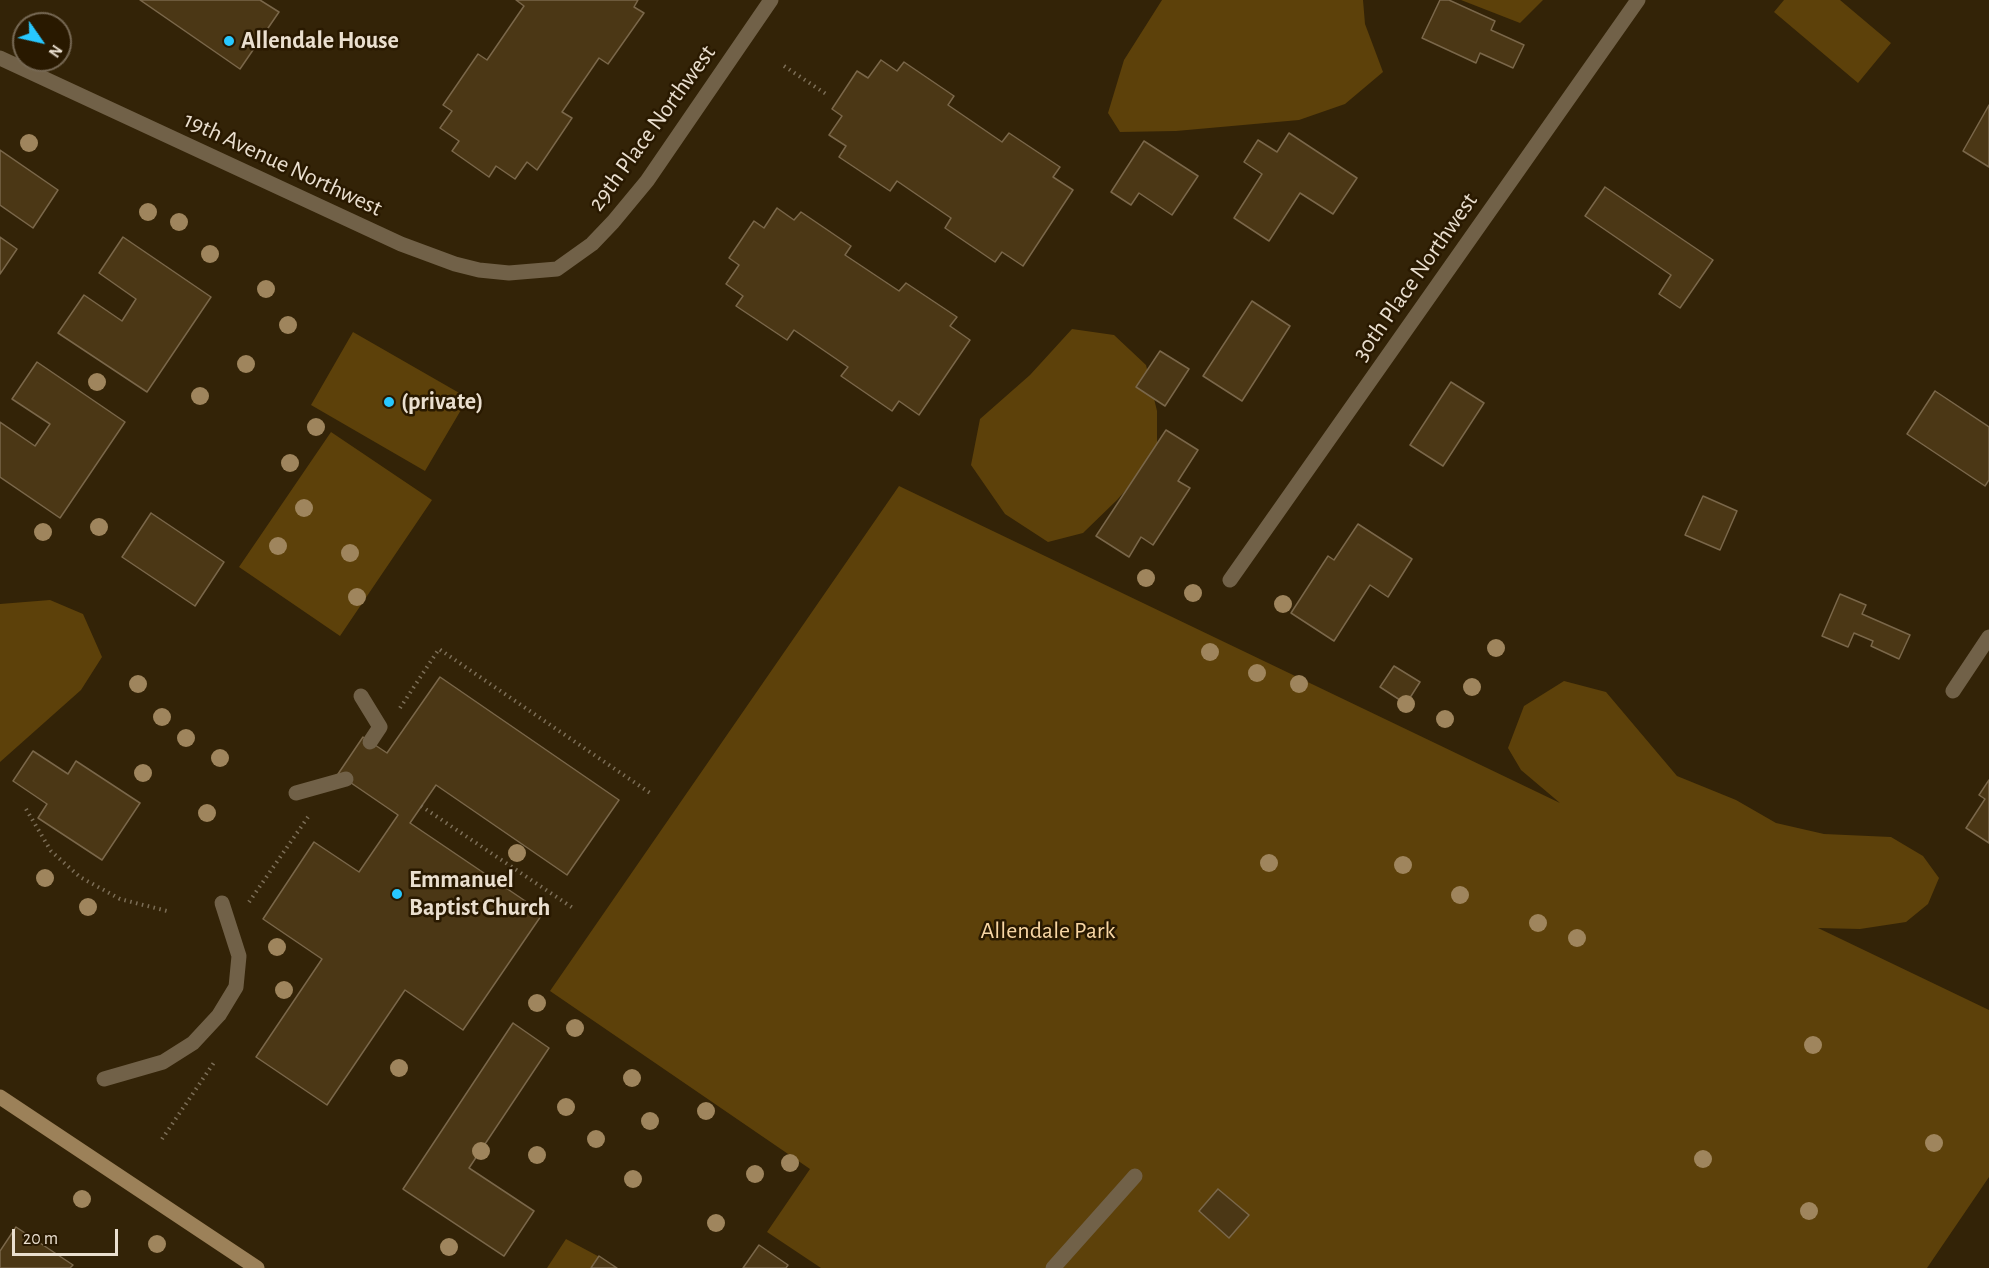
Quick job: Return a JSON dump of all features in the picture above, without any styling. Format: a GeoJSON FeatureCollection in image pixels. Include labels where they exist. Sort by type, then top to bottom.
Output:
{"type":"FeatureCollection","features":[{"type":"Feature","properties":{"kind":"main road"},"geometry":{"type":"LineString","coordinates":[[0,1097],[257,1268]]}},
{"type":"Feature","properties":{"kind":"street","name":"29th Place Northwest"},"geometry":{"type":"LineString","coordinates":[[557,269],[592,244],[647,181],[771,0]]}},
{"type":"Feature","properties":{"kind":"street","name":"30th Place Northwest"},"geometry":{"type":"LineString","coordinates":[[1230,580],[1638,0]]}},
{"type":"Feature","properties":{"kind":"street","name":"19th Avenue Northwest"},"geometry":{"type":"LineString","coordinates":[[0,58],[400,244],[455,264],[479,270],[509,273],[557,269]]}},
{"type":"Feature","properties":{"kind":"street"},"geometry":{"type":"LineString","coordinates":[[1953,691],[1989,638]]}},
{"type":"Feature","properties":{"kind":"street"},"geometry":{"type":"LineString","coordinates":[[361,696],[380,728],[370,742]]}},
{"type":"Feature","properties":{"kind":"street"},"geometry":{"type":"LineString","coordinates":[[296,793],[345,778]]}},
{"type":"Feature","properties":{"kind":"street"},"geometry":{"type":"LineString","coordinates":[[104,1079],[163,1062],[194,1043],[219,1015],[236,987],[239,956],[222,903]]}},
{"type":"Feature","properties":{"kind":"street"},"geometry":{"type":"LineString","coordinates":[[1053,1268],[1135,1176]]}},
{"type":"Feature","properties":{"kind":"path"},"geometry":{"type":"LineString","coordinates":[[784,66],[826,94]]}},
{"type":"Feature","properties":{"kind":"path"},"geometry":{"type":"LineString","coordinates":[[400,708],[439,649],[650,793]]}},
{"type":"Feature","properties":{"kind":"path"},"geometry":{"type":"LineString","coordinates":[[421,806],[573,908]]}},
{"type":"Feature","properties":{"kind":"path"},"geometry":{"type":"LineString","coordinates":[[26,809],[51,851],[80,877],[120,899],[167,911]]}},
{"type":"Feature","properties":{"kind":"green space"},"geometry":{"type":"Polygon","coordinates":[[[1162,0],[1363,0],[1365,24],[1383,72],[1345,104],[1299,120],[1176,131],[1120,132],[1108,113],[1124,60],[1162,0]]]}},
{"type":"Feature","properties":{"kind":"green space"},"geometry":{"type":"Polygon","coordinates":[[[1461,0],[1543,0],[1520,23],[1461,0]]]}},
{"type":"Feature","properties":{"kind":"green space"},"geometry":{"type":"Polygon","coordinates":[[[1784,0],[1840,0],[1891,43],[1858,83],[1774,12],[1784,0]]]}},
{"type":"Feature","properties":{"kind":"green space"},"geometry":{"type":"Polygon","coordinates":[[[1072,329],[1114,335],[1146,365],[1157,411],[1157,455],[1117,500],[1083,533],[1048,542],[1005,514],[971,465],[980,419],[1030,375],[1072,329]]]}},
{"type":"Feature","properties":{"kind":"green space","name":"(private)"},"geometry":{"type":"Polygon","coordinates":[[[353,332],[468,398],[425,471],[311,405],[353,332]]]}},
{"type":"Feature","properties":{"kind":"green space","name":"(private)"},"geometry":{"type":"Polygon","coordinates":[[[331,432],[432,500],[340,636],[239,567],[331,432]]]}},
{"type":"Feature","properties":{"kind":"green space","name":"Allendale Park"},"geometry":{"type":"Polygon","coordinates":[[[899,486],[1560,803],[1521,770],[1508,748],[1524,706],[1564,681],[1606,692],[1677,776],[1736,800],[1776,823],[1824,834],[1891,837],[1923,856],[1939,878],[1928,904],[1906,922],[1860,929],[1818,928],[1989,1010],[1989,1177],[1927,1268],[821,1268],[767,1232],[810,1169],[550,991],[899,486]]]}},
{"type":"Feature","properties":{"kind":"green space"},"geometry":{"type":"Polygon","coordinates":[[[50,600],[83,614],[102,657],[81,690],[0,762],[0,604],[50,600]]]}},
{"type":"Feature","properties":{"kind":"green space"},"geometry":{"type":"Polygon","coordinates":[[[566,1239],[607,1261],[609,1268],[547,1268],[566,1239]]]}},
{"type":"Feature","properties":{"kind":"building","name":"Allendale House"},"geometry":{"type":"Polygon","coordinates":[[[140,0],[260,0],[279,12],[240,69],[140,0]]]}},
{"type":"Feature","properties":{"kind":"building"},"geometry":{"type":"Polygon","coordinates":[[[516,0],[638,0],[634,7],[644,13],[608,64],[599,58],[562,112],[572,118],[537,170],[527,162],[515,179],[496,166],[489,177],[452,151],[459,141],[440,128],[452,111],[443,105],[478,54],[487,60],[524,6],[516,0]]]}},
{"type":"Feature","properties":{"kind":"building"},"geometry":{"type":"Polygon","coordinates":[[[1440,0],[1449,0],[1495,21],[1491,30],[1524,45],[1513,68],[1480,53],[1476,63],[1422,38],[1440,0]]]}},
{"type":"Feature","properties":{"kind":"building"},"geometry":{"type":"Polygon","coordinates":[[[881,60],[897,71],[904,62],[954,96],[948,105],[1002,142],[1009,133],[1060,167],[1053,177],[1073,190],[1023,266],[1002,252],[995,262],[945,228],[951,218],[897,181],[890,191],[839,157],[846,146],[829,135],[842,116],[832,109],[857,71],[868,78],[881,60]]]}},
{"type":"Feature","properties":{"kind":"building"},"geometry":{"type":"Polygon","coordinates":[[[1989,105],[1989,167],[1963,151],[1989,105]]]}},
{"type":"Feature","properties":{"kind":"building"},"geometry":{"type":"Polygon","coordinates":[[[1289,133],[1357,178],[1333,214],[1300,193],[1269,241],[1234,218],[1262,174],[1244,162],[1258,140],[1277,152],[1289,133]]]}},
{"type":"Feature","properties":{"kind":"building"},"geometry":{"type":"Polygon","coordinates":[[[1144,141],[1198,176],[1172,215],[1139,193],[1131,205],[1111,192],[1144,141]]]}},
{"type":"Feature","properties":{"kind":"building"},"geometry":{"type":"Polygon","coordinates":[[[0,150],[58,190],[33,228],[0,205],[0,150]]]}},
{"type":"Feature","properties":{"kind":"building"},"geometry":{"type":"Polygon","coordinates":[[[1605,187],[1713,260],[1680,308],[1659,294],[1671,275],[1585,216],[1605,187]]]}},
{"type":"Feature","properties":{"kind":"building"},"geometry":{"type":"Polygon","coordinates":[[[777,208],[794,220],[801,212],[851,246],[845,255],[899,291],[906,283],[957,317],[950,326],[970,340],[919,415],[899,401],[892,411],[841,376],[848,367],[794,330],[787,340],[736,306],[743,296],[726,284],[739,265],[729,258],[754,221],[764,228],[777,208]]]}},
{"type":"Feature","properties":{"kind":"building"},"geometry":{"type":"Polygon","coordinates":[[[0,237],[17,249],[0,274],[0,237]]]}},
{"type":"Feature","properties":{"kind":"building"},"geometry":{"type":"Polygon","coordinates":[[[123,237],[211,297],[147,392],[58,333],[84,295],[122,321],[136,299],[99,273],[123,237]]]}},
{"type":"Feature","properties":{"kind":"building"},"geometry":{"type":"Polygon","coordinates":[[[1252,301],[1290,326],[1242,401],[1203,376],[1252,301]]]}},
{"type":"Feature","properties":{"kind":"building"},"geometry":{"type":"Polygon","coordinates":[[[1160,351],[1189,369],[1165,406],[1136,387],[1160,351]]]}},
{"type":"Feature","properties":{"kind":"building"},"geometry":{"type":"Polygon","coordinates":[[[37,362],[125,422],[60,518],[0,477],[0,422],[35,446],[50,424],[12,399],[37,362]]]}},
{"type":"Feature","properties":{"kind":"building"},"geometry":{"type":"Polygon","coordinates":[[[1451,382],[1484,403],[1443,466],[1410,445],[1451,382]]]}},
{"type":"Feature","properties":{"kind":"building"},"geometry":{"type":"Polygon","coordinates":[[[1935,391],[1989,427],[1989,480],[1985,486],[1907,434],[1935,391]]]}},
{"type":"Feature","properties":{"kind":"building"},"geometry":{"type":"Polygon","coordinates":[[[1166,430],[1198,450],[1178,481],[1190,488],[1153,545],[1141,537],[1129,557],[1096,536],[1166,430]]]}},
{"type":"Feature","properties":{"kind":"building"},"geometry":{"type":"Polygon","coordinates":[[[1703,496],[1737,511],[1720,550],[1685,535],[1703,496]]]}},
{"type":"Feature","properties":{"kind":"building"},"geometry":{"type":"Polygon","coordinates":[[[151,513],[224,562],[195,606],[122,557],[151,513]]]}},
{"type":"Feature","properties":{"kind":"building"},"geometry":{"type":"Polygon","coordinates":[[[1358,524],[1412,559],[1388,597],[1370,585],[1334,641],[1291,613],[1328,556],[1334,560],[1358,524]]]}},
{"type":"Feature","properties":{"kind":"building"},"geometry":{"type":"Polygon","coordinates":[[[1840,594],[1866,605],[1862,614],[1910,635],[1899,659],[1871,646],[1873,641],[1854,633],[1848,647],[1822,636],[1840,594]]]}},
{"type":"Feature","properties":{"kind":"building"},"geometry":{"type":"Polygon","coordinates":[[[1394,666],[1420,682],[1406,704],[1380,687],[1394,666]]]}},
{"type":"Feature","properties":{"kind":"building","name":"Emmanuel Baptist Church"},"geometry":{"type":"Polygon","coordinates":[[[440,677],[619,800],[567,875],[436,785],[410,823],[543,913],[463,1030],[405,990],[327,1105],[256,1057],[322,959],[263,919],[314,842],[359,872],[398,815],[338,774],[363,737],[387,753],[440,677]]]}},
{"type":"Feature","properties":{"kind":"building"},"geometry":{"type":"Polygon","coordinates":[[[33,751],[68,774],[76,761],[140,803],[102,860],[38,818],[47,804],[13,781],[33,751]]]}},
{"type":"Feature","properties":{"kind":"building"},"geometry":{"type":"Polygon","coordinates":[[[1989,780],[1989,843],[1966,828],[1985,799],[1979,795],[1989,780]]]}},
{"type":"Feature","properties":{"kind":"building"},"geometry":{"type":"Polygon","coordinates":[[[513,1023],[549,1048],[469,1168],[534,1211],[504,1256],[403,1189],[513,1023]]]}},
{"type":"Feature","properties":{"kind":"building"},"geometry":{"type":"Polygon","coordinates":[[[1218,1189],[1249,1215],[1229,1238],[1199,1211],[1218,1189]]]}},
{"type":"Feature","properties":{"kind":"building"},"geometry":{"type":"Polygon","coordinates":[[[16,1227],[73,1265],[70,1268],[0,1268],[0,1251],[16,1227]]]}},
{"type":"Feature","properties":{"kind":"building"},"geometry":{"type":"Polygon","coordinates":[[[759,1245],[788,1265],[786,1268],[743,1268],[759,1245]]]}},
{"type":"Feature","properties":{"kind":"building"},"geometry":{"type":"Polygon","coordinates":[[[599,1256],[617,1268],[591,1268],[599,1256]]]}},
{"type":"Feature","properties":{"kind":"place","name":"Allendale House"},"geometry":{"type":"Point","coordinates":[229,41]}},
{"type":"Feature","properties":{"kind":"place","name":"(private)"},"geometry":{"type":"Point","coordinates":[389,402]}},
{"type":"Feature","properties":{"kind":"place","name":"Emmanuel Baptist Church"},"geometry":{"type":"Point","coordinates":[397,894]}}]}
